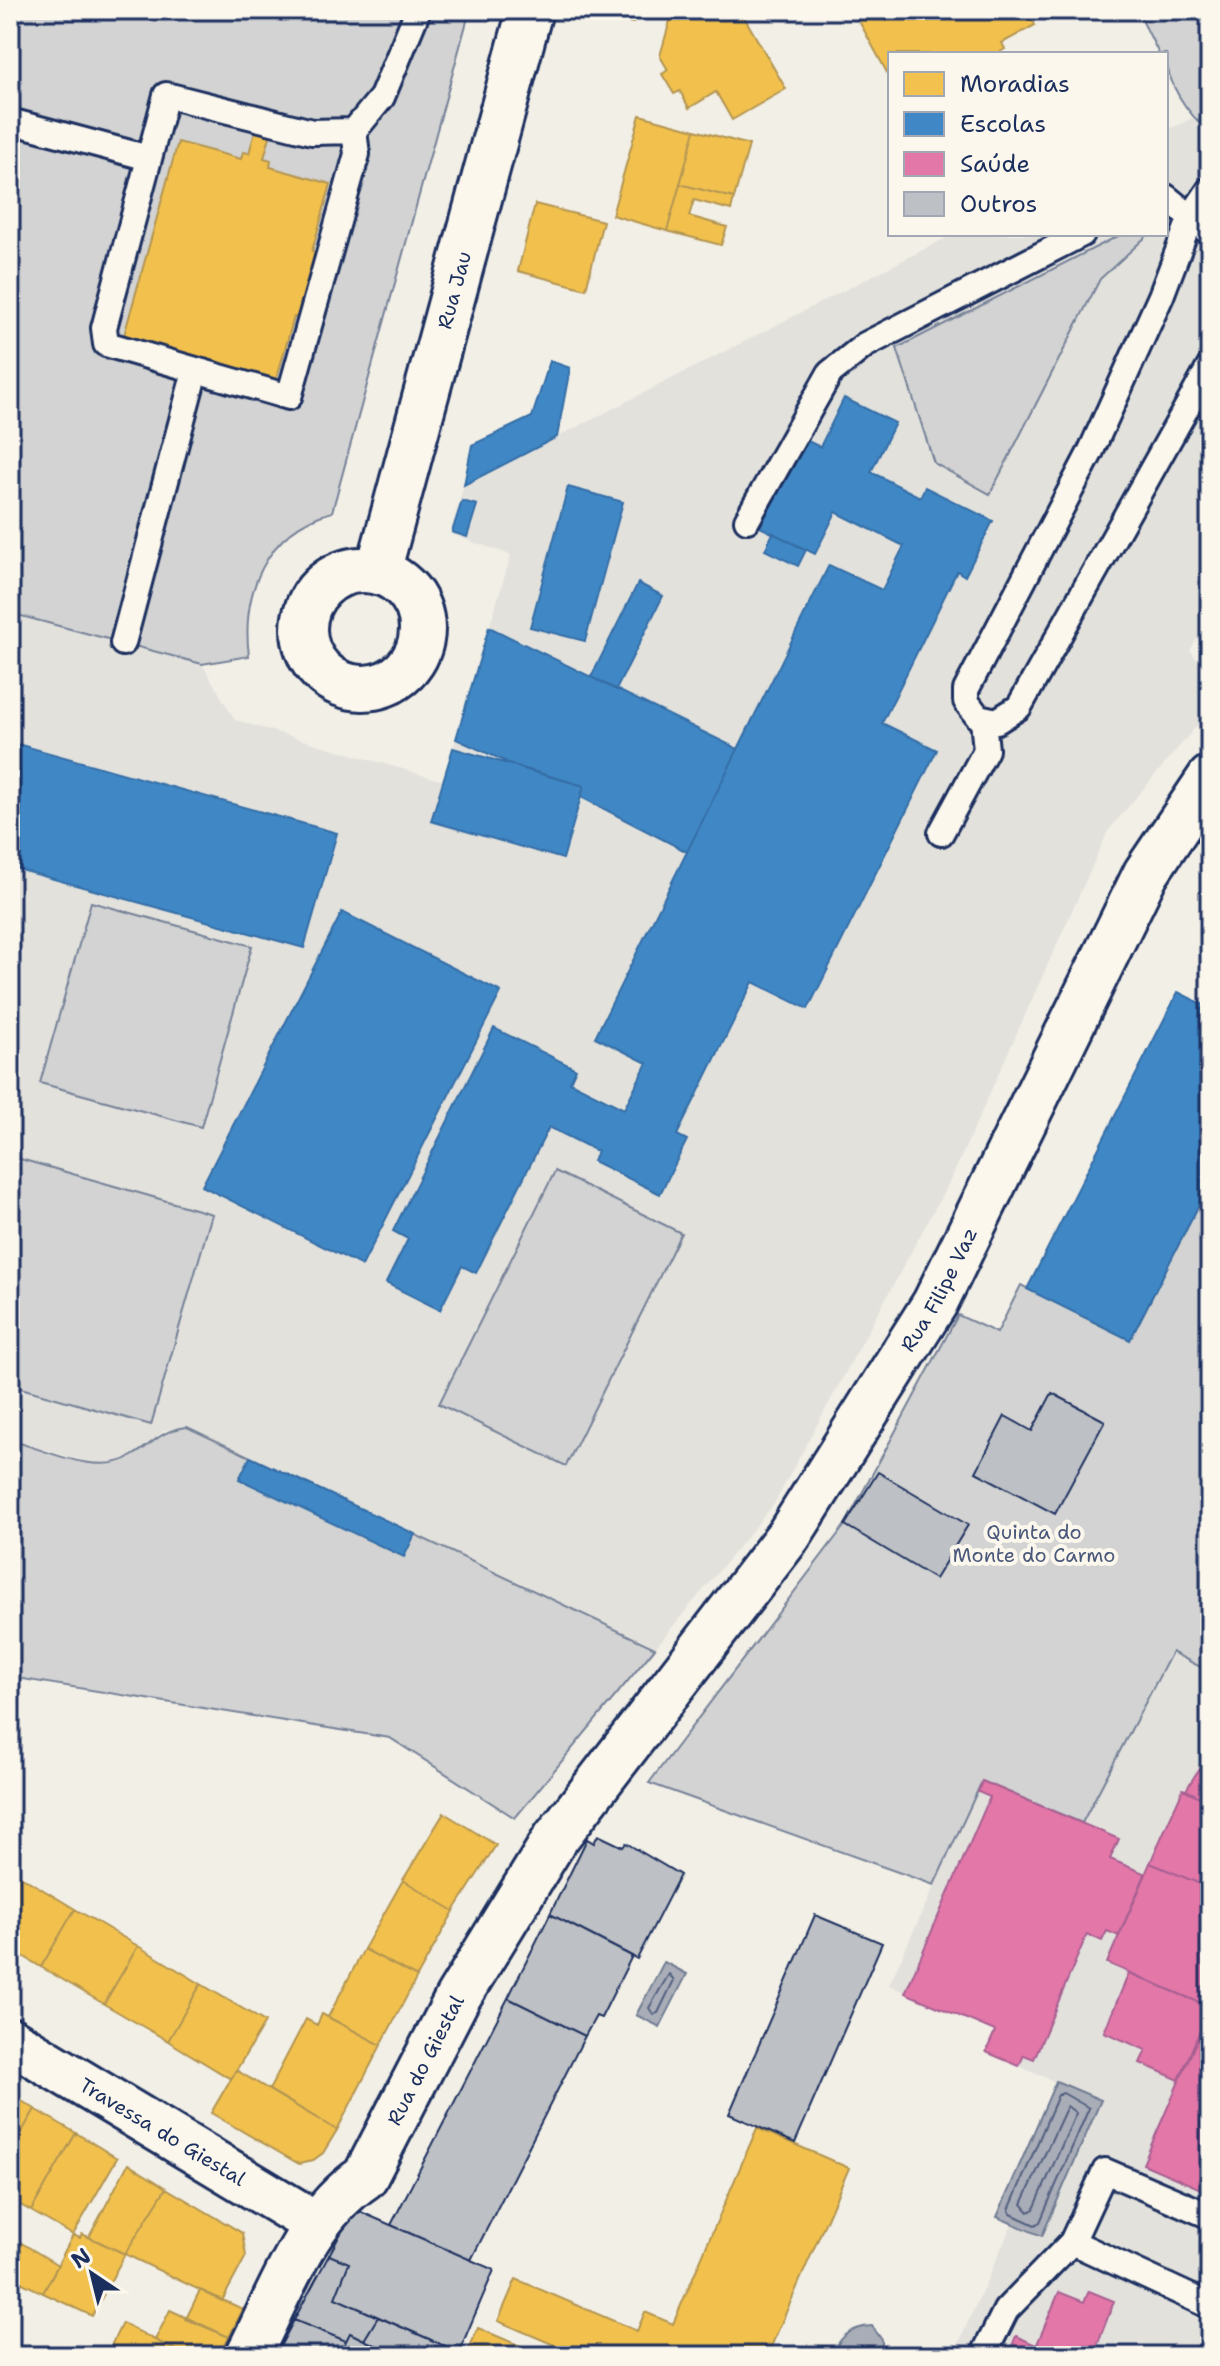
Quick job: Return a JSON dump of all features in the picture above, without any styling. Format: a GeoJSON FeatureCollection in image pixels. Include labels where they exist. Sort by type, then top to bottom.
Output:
{"type":"FeatureCollection","features":[{"type":"Feature","properties":{"kind":"street","name":"Rua Jau"},"geometry":{"type":"LineString","coordinates":[[378,572],[530,10]]}},
{"type":"Feature","properties":{"kind":"street","name":"Rua Filipe Vaz"},"geometry":{"type":"LineString","coordinates":[[608,1765],[789,1535],[935,1303],[1146,873],[1210,778]]}},
{"type":"Feature","properties":{"kind":"street","name":"Rua do Giestal"},"geometry":{"type":"LineString","coordinates":[[248,2356],[316,2224],[340,2194],[365,2177],[504,1917],[608,1765]]}},
{"type":"Feature","properties":{"kind":"street","name":"Travessa do Giestal"},"geometry":{"type":"LineString","coordinates":[[10,2040],[316,2224]]}},
{"type":"Feature","properties":{"kind":"lane"},"geometry":{"type":"LineString","coordinates":[[354,131],[312,132],[166,95],[104,328],[106,344],[289,397],[357,154],[354,131],[382,97],[418,10]]}},
{"type":"Feature","properties":{"kind":"lane"},"geometry":{"type":"LineString","coordinates":[[10,121],[149,158]]}},
{"type":"Feature","properties":{"kind":"lane"},"geometry":{"type":"LineString","coordinates":[[941,833],[986,750],[983,720],[966,701],[966,690],[1090,453],[1161,296],[1191,217],[1210,189]]}},
{"type":"Feature","properties":{"kind":"lane"},"geometry":{"type":"LineString","coordinates":[[1168,199],[1210,233]]}},
{"type":"Feature","properties":{"kind":"lane"},"geometry":{"type":"LineString","coordinates":[[747,520],[830,373],[865,345],[1078,236]]}},
{"type":"Feature","properties":{"kind":"lane"},"geometry":{"type":"LineString","coordinates":[[983,720],[1005,718],[1025,698],[1210,366]]}},
{"type":"Feature","properties":{"kind":"lane"},"geometry":{"type":"LineString","coordinates":[[123,643],[195,371]]}},
{"type":"Feature","properties":{"kind":"lane"},"geometry":{"type":"LineString","coordinates":[[983,2356],[1006,2310],[1072,2242],[1105,2171],[1210,2216]]}},
{"type":"Feature","properties":{"kind":"lane"},"geometry":{"type":"LineString","coordinates":[[1072,2242],[1210,2306]]}},
{"type":"Feature","properties":{"kind":"shaded area"},"geometry":{"type":"Polygon","coordinates":[[[1192,118],[1210,132],[1210,158],[1206,168],[1210,170],[1210,618],[1190,650],[1210,678],[1210,710],[1108,831],[953,1175],[774,1504],[655,1648],[187,1427],[165,1430],[134,1456],[101,1466],[10,1440],[10,613],[202,664],[235,720],[443,781],[511,555],[450,534],[464,485],[950,236],[1168,236],[1168,130],[1192,118]]]}},
{"type":"Feature","properties":{"kind":"shaded area"},"geometry":{"type":"Polygon","coordinates":[[[1172,1652],[1210,1672],[1210,2356],[953,2356],[1012,2224],[1042,2236],[1100,2101],[986,2052],[994,2031],[889,1985],[982,1781],[1082,1823],[1172,1652]]]}},
{"type":"Feature","properties":{"kind":"green space"},"geometry":{"type":"Polygon","coordinates":[[[10,10],[470,10],[332,512],[290,533],[263,567],[249,609],[249,656],[202,664],[10,613],[10,10]]]}},
{"type":"Feature","properties":{"kind":"green space"},"geometry":{"type":"Polygon","coordinates":[[[1137,10],[1210,10],[1210,132],[1194,117],[1174,87],[1168,69],[1168,52],[1158,52],[1137,10]]]}},
{"type":"Feature","properties":{"kind":"green space"},"geometry":{"type":"Polygon","coordinates":[[[1118,236],[1147,236],[1100,279],[990,494],[934,463],[897,348],[1118,236]]]}},
{"type":"Feature","properties":{"kind":"green space"},"geometry":{"type":"Polygon","coordinates":[[[91,902],[252,946],[201,1127],[40,1083],[91,902]]]}},
{"type":"Feature","properties":{"kind":"green space"},"geometry":{"type":"Polygon","coordinates":[[[10,1156],[212,1214],[151,1425],[10,1385],[10,1156]]]}},
{"type":"Feature","properties":{"kind":"green space"},"geometry":{"type":"Polygon","coordinates":[[[555,1171],[681,1233],[566,1466],[439,1404],[555,1171]]]}},
{"type":"Feature","properties":{"kind":"green space","name":"Quinta do Monte do Carmo"},"geometry":{"type":"Polygon","coordinates":[[[1210,1183],[1210,1672],[1172,1652],[1082,1823],[982,1781],[934,1885],[649,1783],[845,1525],[958,1315],[997,1333],[1021,1285],[1130,1340],[1210,1183]]]}},
{"type":"Feature","properties":{"kind":"green space"},"geometry":{"type":"Polygon","coordinates":[[[187,1427],[655,1648],[515,1818],[390,1738],[10,1677],[10,1440],[72,1460],[104,1464],[132,1456],[163,1435],[187,1427]]]}},
{"type":"Feature","properties":{"kind":"water"},"geometry":{"type":"Polygon","coordinates":[[[664,1962],[687,1974],[660,2027],[636,2015],[664,1962]]]}},
{"type":"Feature","properties":{"kind":"water"},"geometry":{"type":"Polygon","coordinates":[[[1056,2081],[1101,2100],[1042,2236],[997,2217],[1056,2081]]]}},
{"type":"Feature","properties":{"kind":"water"},"geometry":{"type":"Polygon","coordinates":[[[872,2326],[882,2340],[882,2356],[832,2356],[847,2334],[872,2326]]]}},
{"type":"Feature","properties":{"kind":"building: Moradias"},"geometry":{"type":"Polygon","coordinates":[[[600,10],[636,10],[633,23],[599,14],[600,10]]]}},
{"type":"Feature","properties":{"kind":"building: Moradias"},"geometry":{"type":"Polygon","coordinates":[[[673,10],[740,10],[786,89],[732,120],[716,92],[689,108],[680,91],[674,94],[662,74],[668,70],[660,56],[673,10]]]}},
{"type":"Feature","properties":{"kind":"building: Moradias"},"geometry":{"type":"Polygon","coordinates":[[[853,10],[1027,10],[1035,25],[1002,43],[1005,49],[1000,52],[888,52],[888,74],[853,10]]]}},
{"type":"Feature","properties":{"kind":"building: Moradias"},"geometry":{"type":"Polygon","coordinates":[[[640,115],[695,130],[667,231],[612,215],[640,115]]]}},
{"type":"Feature","properties":{"kind":"building: Moradias"},"geometry":{"type":"Polygon","coordinates":[[[256,128],[271,133],[264,158],[271,160],[270,167],[331,184],[312,251],[338,258],[320,324],[294,317],[276,381],[123,339],[178,142],[241,159],[243,152],[249,153],[256,128]]]}},
{"type":"Feature","properties":{"kind":"building: Moradias"},"geometry":{"type":"Polygon","coordinates":[[[695,130],[749,145],[734,198],[680,184],[695,130]]]}},
{"type":"Feature","properties":{"kind":"building: Moradias"},"geometry":{"type":"Polygon","coordinates":[[[680,184],[734,198],[731,210],[694,200],[689,216],[727,227],[721,245],[667,231],[680,184]]]}},
{"type":"Feature","properties":{"kind":"building: Moradias"},"geometry":{"type":"Polygon","coordinates":[[[535,204],[603,221],[586,289],[518,271],[535,204]]]}},
{"type":"Feature","properties":{"kind":"building: Moradias"},"geometry":{"type":"Polygon","coordinates":[[[444,1813],[496,1845],[454,1911],[403,1880],[444,1813]]]}},
{"type":"Feature","properties":{"kind":"building: Moradias"},"geometry":{"type":"Polygon","coordinates":[[[12,1871],[75,1909],[41,1967],[10,1948],[12,1871]]]}},
{"type":"Feature","properties":{"kind":"building: Moradias"},"geometry":{"type":"Polygon","coordinates":[[[403,1880],[454,1911],[417,1977],[364,1949],[403,1880]]]}},
{"type":"Feature","properties":{"kind":"building: Moradias"},"geometry":{"type":"Polygon","coordinates":[[[75,1909],[138,1946],[104,2004],[41,1967],[75,1909]]]}},
{"type":"Feature","properties":{"kind":"building: Moradias"},"geometry":{"type":"Polygon","coordinates":[[[138,1946],[201,1984],[168,2041],[104,2004],[138,1946]]]}},
{"type":"Feature","properties":{"kind":"building: Moradias"},"geometry":{"type":"Polygon","coordinates":[[[364,1949],[417,1977],[381,2045],[328,2017],[364,1949]]]}},
{"type":"Feature","properties":{"kind":"building: Moradias"},"geometry":{"type":"Polygon","coordinates":[[[201,1984],[265,2022],[231,2079],[168,2041],[201,1984]]]}},
{"type":"Feature","properties":{"kind":"building: Moradias"},"geometry":{"type":"Polygon","coordinates":[[[322,2014],[381,2045],[337,2130],[269,2090],[306,2019],[317,2025],[322,2014]]]}},
{"type":"Feature","properties":{"kind":"building: Moradias"},"geometry":{"type":"Polygon","coordinates":[[[236,2070],[337,2130],[323,2153],[312,2161],[299,2164],[211,2113],[236,2070]]]}},
{"type":"Feature","properties":{"kind":"building: Moradias"},"geometry":{"type":"Polygon","coordinates":[[[10,2094],[35,2109],[10,2152],[10,2094]]]}},
{"type":"Feature","properties":{"kind":"building: Moradias"},"geometry":{"type":"Polygon","coordinates":[[[35,2109],[76,2133],[31,2211],[10,2199],[10,2152],[35,2109]]]}},
{"type":"Feature","properties":{"kind":"building: Moradias"},"geometry":{"type":"Polygon","coordinates":[[[757,2128],[849,2168],[767,2356],[580,2356],[498,2321],[516,2279],[637,2331],[645,2312],[673,2324],[757,2128]]]}},
{"type":"Feature","properties":{"kind":"building: Moradias"},"geometry":{"type":"Polygon","coordinates":[[[76,2133],[117,2158],[73,2235],[31,2211],[76,2133]]]}},
{"type":"Feature","properties":{"kind":"building: Moradias"},"geometry":{"type":"Polygon","coordinates":[[[128,2164],[166,2188],[125,2254],[89,2237],[128,2164]]]}},
{"type":"Feature","properties":{"kind":"building: Moradias"},"geometry":{"type":"Polygon","coordinates":[[[166,2188],[242,2233],[246,2256],[222,2301],[125,2254],[166,2188]]]}},
{"type":"Feature","properties":{"kind":"building: Moradias"},"geometry":{"type":"Polygon","coordinates":[[[82,2234],[125,2254],[92,2316],[43,2293],[73,2235],[80,2238],[82,2234]]]}},
{"type":"Feature","properties":{"kind":"building: Moradias"},"geometry":{"type":"Polygon","coordinates":[[[10,2236],[58,2265],[43,2293],[10,2277],[10,2236]]]}},
{"type":"Feature","properties":{"kind":"building: Moradias"},"geometry":{"type":"Polygon","coordinates":[[[200,2290],[243,2309],[229,2337],[186,2319],[200,2290]]]}},
{"type":"Feature","properties":{"kind":"building: Moradias"},"geometry":{"type":"Polygon","coordinates":[[[170,2310],[229,2337],[220,2356],[188,2356],[155,2340],[170,2310]]]}},
{"type":"Feature","properties":{"kind":"building: Moradias"},"geometry":{"type":"Polygon","coordinates":[[[122,2323],[155,2340],[188,2356],[106,2356],[122,2323]]]}},
{"type":"Feature","properties":{"kind":"building: Moradias"},"geometry":{"type":"Polygon","coordinates":[[[478,2328],[544,2356],[466,2356],[478,2328]]]}},
{"type":"Feature","properties":{"kind":"building: Escolas"},"geometry":{"type":"Polygon","coordinates":[[[550,361],[570,368],[557,437],[464,485],[472,445],[532,417],[550,361]]]}},
{"type":"Feature","properties":{"kind":"building: Escolas"},"geometry":{"type":"Polygon","coordinates":[[[844,398],[895,423],[871,472],[920,497],[925,487],[993,521],[965,576],[957,571],[882,723],[937,750],[808,1009],[753,982],[677,1135],[687,1140],[660,1194],[593,1161],[597,1151],[549,1127],[476,1273],[462,1266],[440,1310],[386,1283],[408,1239],[393,1231],[494,1028],[576,1069],[570,1082],[624,1109],[647,1063],[595,1037],[829,565],[882,590],[904,546],[836,512],[815,554],[760,527],[804,439],[820,447],[844,398]]]}},
{"type":"Feature","properties":{"kind":"building: Escolas"},"geometry":{"type":"Polygon","coordinates":[[[568,487],[623,502],[585,641],[530,627],[568,487]]]}},
{"type":"Feature","properties":{"kind":"building: Escolas"},"geometry":{"type":"Polygon","coordinates":[[[462,501],[477,505],[467,537],[452,532],[462,501]]]}},
{"type":"Feature","properties":{"kind":"building: Escolas"},"geometry":{"type":"Polygon","coordinates":[[[773,533],[806,550],[798,566],[765,550],[773,533]]]}},
{"type":"Feature","properties":{"kind":"building: Escolas"},"geometry":{"type":"Polygon","coordinates":[[[638,583],[663,596],[616,690],[591,677],[638,583]]]}},
{"type":"Feature","properties":{"kind":"building: Escolas"},"geometry":{"type":"Polygon","coordinates":[[[489,627],[738,749],[687,852],[581,797],[584,786],[520,768],[456,739],[489,627]]]}},
{"type":"Feature","properties":{"kind":"building: Escolas"},"geometry":{"type":"Polygon","coordinates":[[[10,742],[337,833],[304,948],[10,867],[10,742]]]}},
{"type":"Feature","properties":{"kind":"building: Escolas"},"geometry":{"type":"Polygon","coordinates":[[[453,748],[584,786],[563,859],[431,821],[453,748]]]}},
{"type":"Feature","properties":{"kind":"building: Escolas"},"geometry":{"type":"Polygon","coordinates":[[[342,912],[501,992],[362,1266],[202,1186],[342,912]]]}},
{"type":"Feature","properties":{"kind":"building: Escolas"},"geometry":{"type":"Polygon","coordinates":[[[1178,992],[1210,1008],[1210,1183],[1130,1340],[1027,1289],[1178,992]]]}},
{"type":"Feature","properties":{"kind":"building: Escolas"},"geometry":{"type":"Polygon","coordinates":[[[250,1457],[415,1534],[404,1557],[239,1479],[250,1457]]]}},
{"type":"Feature","properties":{"kind":"building: Saúde"},"geometry":{"type":"Polygon","coordinates":[[[1210,1751],[1210,1785],[1204,1799],[1186,1790],[1210,1751]]]}},
{"type":"Feature","properties":{"kind":"building: Saúde"},"geometry":{"type":"Polygon","coordinates":[[[982,1781],[1119,1839],[1110,1859],[1146,1874],[1119,1936],[1107,1931],[1102,1941],[1087,1934],[1034,2059],[1024,2055],[1019,2066],[986,2052],[995,2031],[905,1993],[990,1797],[978,1792],[982,1781]]]}},
{"type":"Feature","properties":{"kind":"building: Saúde"},"geometry":{"type":"Polygon","coordinates":[[[1210,1785],[1210,1888],[1150,1863],[1183,1789],[1204,1799],[1210,1785]]]}},
{"type":"Feature","properties":{"kind":"building: Saúde"},"geometry":{"type":"Polygon","coordinates":[[[1150,1863],[1210,1888],[1210,2007],[1107,1963],[1150,1863]]]}},
{"type":"Feature","properties":{"kind":"building: Saúde"},"geometry":{"type":"Polygon","coordinates":[[[1129,1973],[1210,2007],[1179,2080],[1140,2063],[1146,2050],[1104,2032],[1129,1973]]]}},
{"type":"Feature","properties":{"kind":"building: Saúde"},"geometry":{"type":"Polygon","coordinates":[[[1210,2010],[1210,2193],[1143,2164],[1210,2010]]]}},
{"type":"Feature","properties":{"kind":"building: Saúde"},"geometry":{"type":"Polygon","coordinates":[[[1089,2291],[1114,2301],[1093,2356],[1032,2356],[1059,2292],[1084,2302],[1089,2291]]]}},
{"type":"Feature","properties":{"kind":"building: Saúde"},"geometry":{"type":"Polygon","coordinates":[[[1016,2336],[1036,2345],[1032,2356],[1008,2356],[1016,2336]]]}},
{"type":"Feature","properties":{"kind":"building: Outros"},"geometry":{"type":"Polygon","coordinates":[[[1052,1393],[1105,1421],[1055,1514],[976,1472],[1005,1416],[1032,1431],[1052,1393]]]}},
{"type":"Feature","properties":{"kind":"building: Outros"},"geometry":{"type":"Polygon","coordinates":[[[878,1472],[968,1525],[935,1579],[845,1525],[878,1472]]]}},
{"type":"Feature","properties":{"kind":"building: Outros"},"geometry":{"type":"Polygon","coordinates":[[[598,1835],[623,1847],[626,1843],[680,1875],[637,1959],[550,1914],[587,1839],[594,1843],[598,1835]]]}},
{"type":"Feature","properties":{"kind":"building: Outros"},"geometry":{"type":"Polygon","coordinates":[[[550,1914],[632,1956],[601,2018],[596,2016],[585,2036],[508,1998],[550,1914]]]}},
{"type":"Feature","properties":{"kind":"building: Outros"},"geometry":{"type":"Polygon","coordinates":[[[815,1915],[882,1943],[795,2143],[729,2114],[815,1915]]]}},
{"type":"Feature","properties":{"kind":"building: Outros"},"geometry":{"type":"Polygon","coordinates":[[[508,1998],[585,2036],[471,2260],[391,2225],[508,1998]]]}},
{"type":"Feature","properties":{"kind":"building: Outros"},"geometry":{"type":"Polygon","coordinates":[[[354,2209],[494,2270],[459,2352],[335,2298],[349,2263],[329,2255],[354,2209]]]}},
{"type":"Feature","properties":{"kind":"building: Outros"},"geometry":{"type":"Polygon","coordinates":[[[329,2255],[349,2263],[335,2298],[378,2317],[364,2340],[350,2333],[346,2341],[294,2320],[329,2255]]]}},
{"type":"Feature","properties":{"kind":"building: Outros"},"geometry":{"type":"Polygon","coordinates":[[[378,2317],[459,2352],[457,2356],[399,2356],[364,2340],[378,2317]]]}},
{"type":"Feature","properties":{"kind":"building: Outros"},"geometry":{"type":"Polygon","coordinates":[[[294,2320],[346,2341],[338,2356],[275,2356],[294,2320]]]}},
{"type":"Feature","properties":{"kind":"building: Outros"},"geometry":{"type":"Polygon","coordinates":[[[350,2333],[364,2340],[399,2356],[338,2356],[350,2333]]]}}]}
